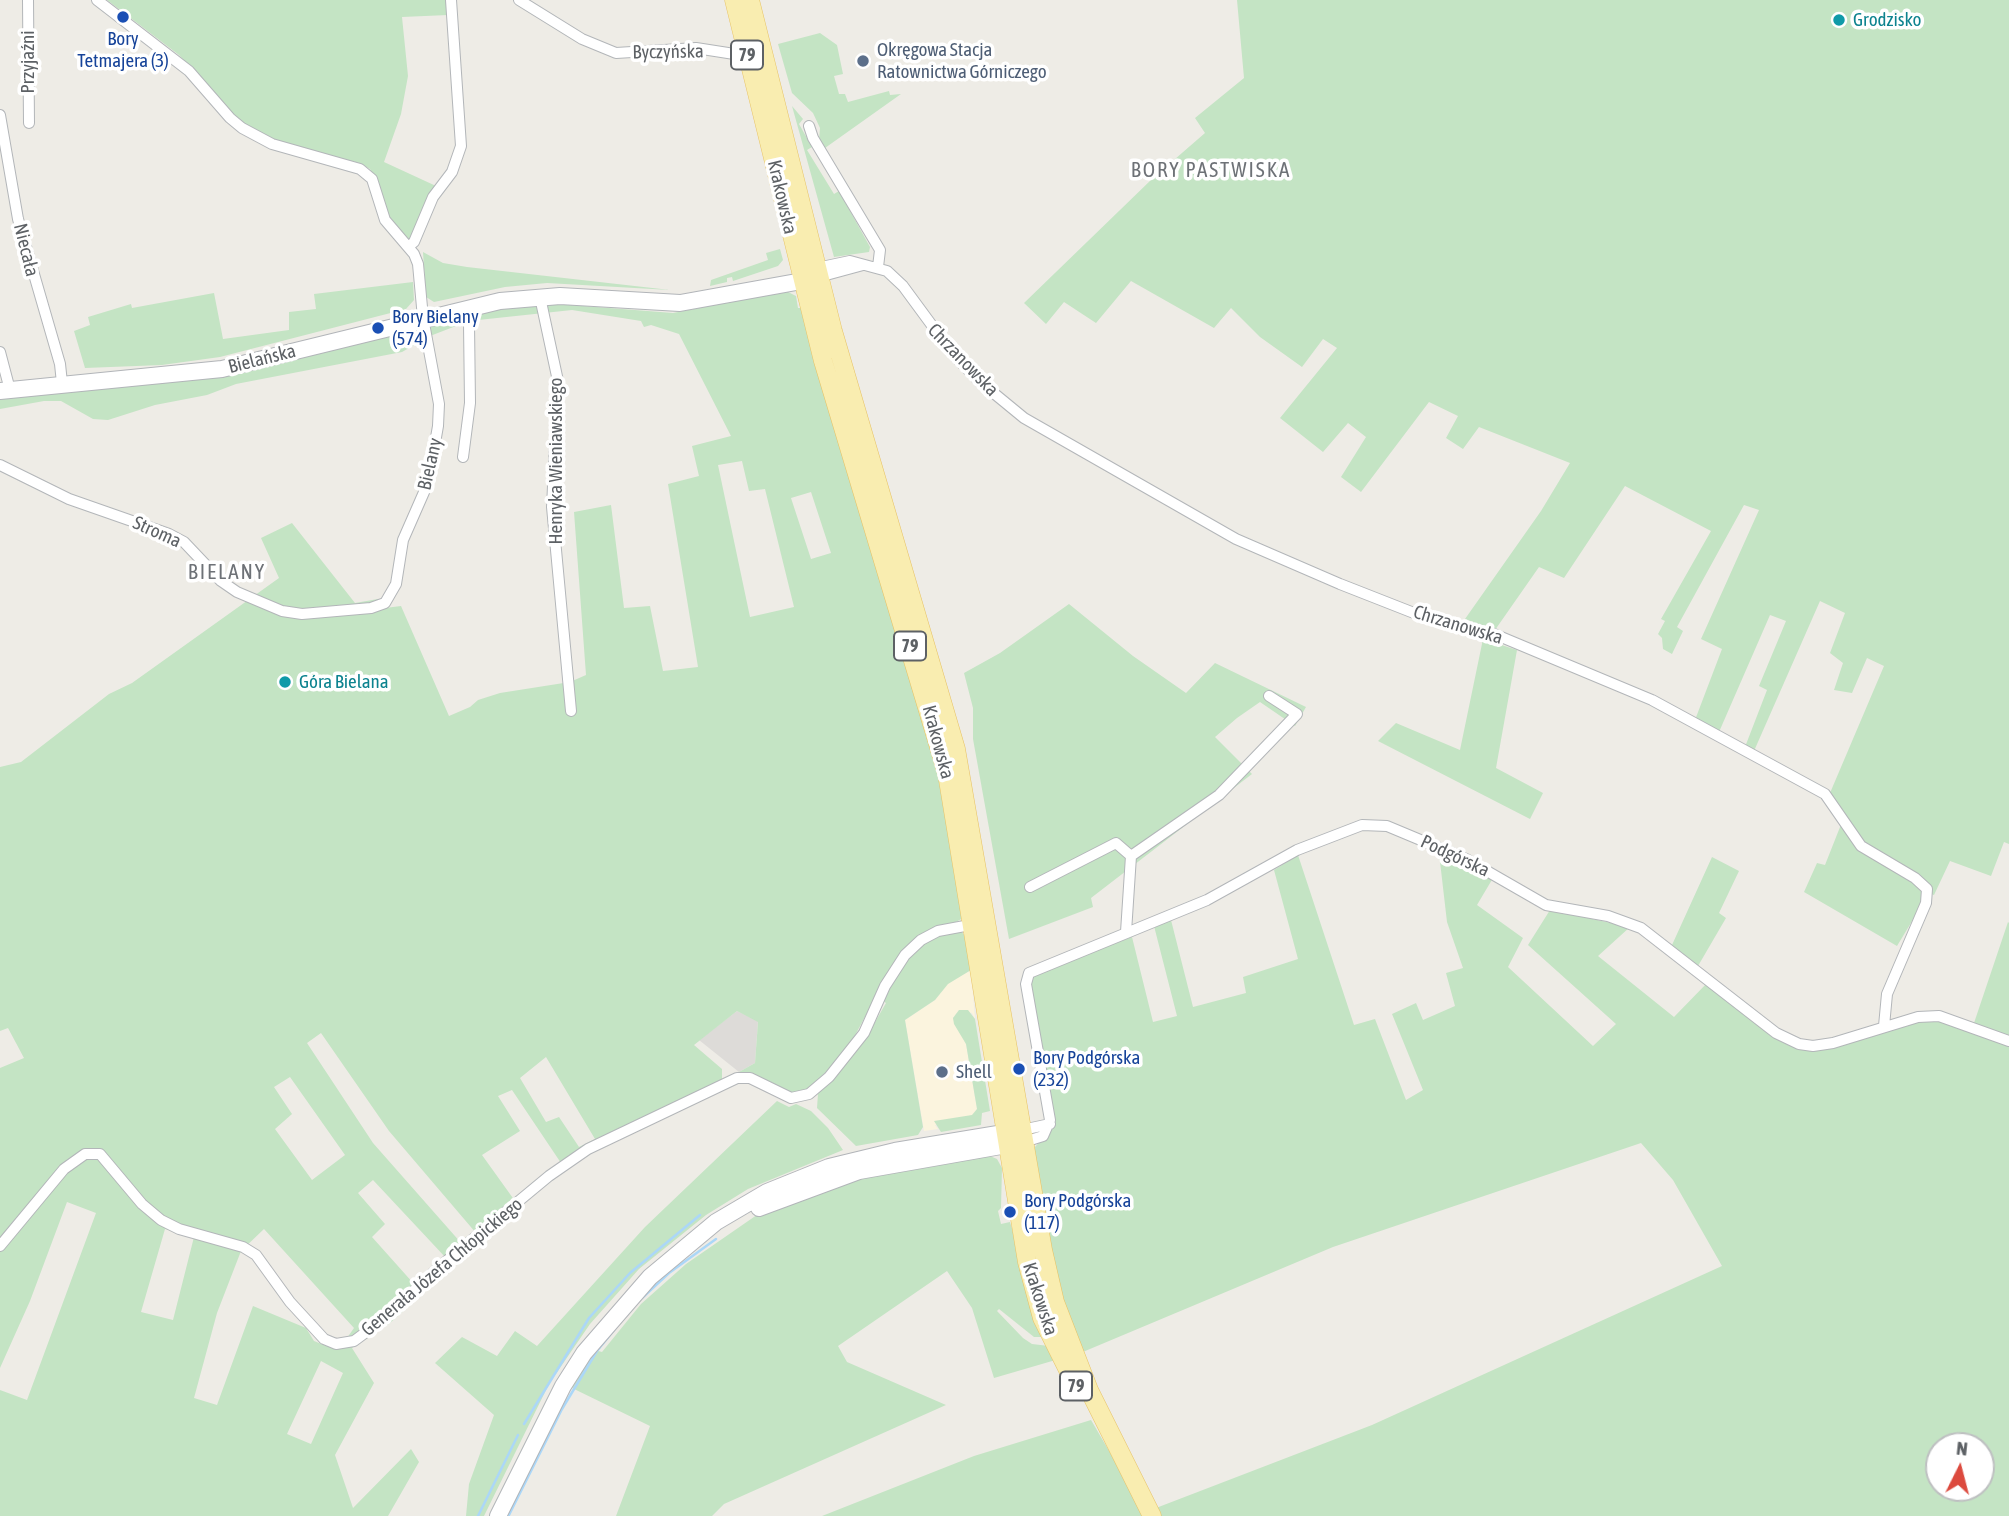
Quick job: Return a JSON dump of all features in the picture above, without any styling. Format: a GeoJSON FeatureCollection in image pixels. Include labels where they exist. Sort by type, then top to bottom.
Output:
{"type":"FeatureCollection","features":[{"type":"Feature","properties":{"kind":"main road","name":"Krakowska"},"geometry":{"type":"LineString","coordinates":[[734,0],[747,56],[809,275],[956,749],[1014,1137],[1061,1322],[1132,1479],[1152,1516]]}},
{"type":"Feature","properties":{"kind":"main road","name":"Krakowska"},"geometry":{"type":"LineString","coordinates":[[750,0],[835,405],[940,747],[953,803],[1000,1106],[1014,1137]]}},
{"type":"Feature","properties":{"kind":"main road","name":"Bielańska"},"geometry":{"type":"LineString","coordinates":[[5,390],[222,369],[465,307],[540,297],[673,304],[809,275]]}},
{"type":"Feature","properties":{"kind":"main road"},"geometry":{"type":"LineString","coordinates":[[984,1136],[993,1124],[1000,1106]]}},
{"type":"Feature","properties":{"kind":"main road"},"geometry":{"type":"LineString","coordinates":[[498,1516],[563,1386],[584,1353],[627,1300],[692,1242],[741,1207],[818,1170],[879,1154],[984,1136],[1014,1137]]}},
{"type":"Feature","properties":{"kind":"main road"},"geometry":{"type":"LineString","coordinates":[[692,1242],[771,1202],[859,1171],[1014,1137]]}},
{"type":"Feature","properties":{"kind":"street","name":"Przyjaźni"},"geometry":{"type":"LineString","coordinates":[[28,0],[29,123]]}},
{"type":"Feature","properties":{"kind":"street","name":"Bielany"},"geometry":{"type":"LineString","coordinates":[[97,0],[188,71],[242,128],[272,144],[367,173],[375,186],[386,220],[418,264],[423,318],[439,404],[438,426],[428,483],[403,540],[397,584],[385,603]]}},
{"type":"Feature","properties":{"kind":"street"},"geometry":{"type":"LineString","coordinates":[[408,247],[414,242],[433,197],[452,172],[461,146],[451,0]]}},
{"type":"Feature","properties":{"kind":"street","name":"Byczyńska"},"geometry":{"type":"LineString","coordinates":[[519,0],[582,39],[616,53],[696,48],[747,56]]}},
{"type":"Feature","properties":{"kind":"street","name":"Niecała"},"geometry":{"type":"LineString","coordinates":[[0,115],[18,219],[60,364],[69,382]]}},
{"type":"Feature","properties":{"kind":"street"},"geometry":{"type":"LineString","coordinates":[[809,126],[813,138],[877,243],[882,257],[878,267]]}},
{"type":"Feature","properties":{"kind":"street","name":"Chrzanowska"},"geometry":{"type":"LineString","coordinates":[[809,275],[865,264],[878,267],[899,281],[930,326],[961,363],[1024,418],[1224,532],[1340,584],[1419,615],[1494,634],[1652,700],[1825,794],[1861,846],[1915,878],[1927,889],[1926,903],[1887,994],[1884,1026]]}},
{"type":"Feature","properties":{"kind":"street","name":"Henryka Wieniawskiego"},"geometry":{"type":"LineString","coordinates":[[540,297],[558,381],[552,506],[571,711]]}},
{"type":"Feature","properties":{"kind":"street"},"geometry":{"type":"LineString","coordinates":[[463,457],[470,403],[469,324],[465,307]]}},
{"type":"Feature","properties":{"kind":"street"},"geometry":{"type":"LineString","coordinates":[[0,352],[5,390]]}},
{"type":"Feature","properties":{"kind":"street","name":"Stroma"},"geometry":{"type":"LineString","coordinates":[[0,466],[69,499],[169,534],[184,542],[221,581],[237,592],[282,611],[312,614],[371,608],[385,603]]}},
{"type":"Feature","properties":{"kind":"street"},"geometry":{"type":"LineString","coordinates":[[1130,856],[1219,795],[1297,714],[1269,695]]}},
{"type":"Feature","properties":{"kind":"street","name":"Podgórska"},"geometry":{"type":"LineString","coordinates":[[1014,1137],[1050,1124],[1026,984],[1029,973],[1207,900],[1323,838],[1362,825],[1374,824],[1401,831],[1466,859],[1546,905],[1608,916],[1642,928],[1787,1040],[1813,1046],[1919,1017],[1939,1016],[2009,1041]]}},
{"type":"Feature","properties":{"kind":"street"},"geometry":{"type":"LineString","coordinates":[[1030,887],[1116,843],[1130,856]]}},
{"type":"Feature","properties":{"kind":"street"},"geometry":{"type":"LineString","coordinates":[[1126,932],[1130,856]]}},
{"type":"Feature","properties":{"kind":"street","name":"Generała Józefa Chłopickiego"},"geometry":{"type":"LineString","coordinates":[[0,1246],[64,1169],[85,1154],[100,1154],[142,1204],[161,1220],[256,1255],[314,1330],[329,1342],[343,1344],[354,1341],[385,1318],[471,1240],[549,1176],[588,1149],[737,1078],[750,1078],[788,1097],[798,1099],[813,1091],[829,1077],[863,1033],[885,986],[905,955],[921,940],[939,931],[971,925]]}},
{"type":"Feature","properties":{"kind":"shaded area","name":"Shell"},"geometry":{"type":"Polygon","coordinates":[[[971,970],[975,1019],[972,1013],[959,1010],[953,1018],[966,1044],[977,1109],[973,1115],[935,1125],[938,1129],[924,1131],[905,1020],[935,1000],[947,984],[971,970]]]}},
{"type":"Feature","properties":{"kind":"shaded area"},"geometry":{"type":"Polygon","coordinates":[[[737,1011],[758,1021],[755,1063],[739,1072],[699,1040],[737,1011]]]}},
{"type":"Feature","properties":{"kind":"green space"},"geometry":{"type":"Polygon","coordinates":[[[107,0],[447,0],[448,15],[402,17],[408,76],[401,114],[384,162],[436,186],[410,239],[407,239],[390,218],[379,184],[370,169],[359,163],[290,145],[258,133],[233,115],[179,55],[107,0]]]}},
{"type":"Feature","properties":{"kind":"green space"},"geometry":{"type":"Polygon","coordinates":[[[1237,0],[2009,0],[2009,844],[2004,842],[1991,876],[1950,861],[1934,895],[1931,894],[1862,843],[1830,793],[1884,666],[1867,658],[1852,693],[1834,690],[1843,663],[1830,653],[1845,613],[1820,601],[1754,751],[1745,747],[1767,690],[1759,686],[1786,621],[1770,615],[1719,732],[1695,720],[1722,649],[1701,639],[1759,510],[1744,505],[1677,627],[1683,631],[1672,654],[1663,649],[1662,638],[1658,634],[1665,621],[1661,619],[1711,531],[1625,486],[1564,578],[1539,567],[1495,630],[1465,619],[1541,511],[1570,463],[1479,427],[1463,449],[1446,438],[1458,416],[1429,402],[1361,492],[1341,477],[1366,437],[1348,423],[1323,452],[1280,418],[1337,348],[1323,339],[1302,367],[1260,337],[1231,308],[1214,328],[1131,281],[1096,323],[1064,302],[1046,324],[1024,303],[1152,179],[1205,133],[1195,118],[1244,78],[1237,0]]]}},
{"type":"Feature","properties":{"kind":"green space"},"geometry":{"type":"Polygon","coordinates":[[[820,33],[837,45],[843,74],[834,76],[839,94],[845,94],[848,102],[889,91],[890,95],[901,94],[825,148],[819,140],[820,128],[813,113],[792,93],[778,44],[820,33]]]}},
{"type":"Feature","properties":{"kind":"green space"},"geometry":{"type":"Polygon","coordinates":[[[792,106],[803,119],[799,124],[812,147],[807,150],[834,194],[839,191],[870,247],[869,252],[834,257],[792,106]]]}},
{"type":"Feature","properties":{"kind":"green space"},"geometry":{"type":"Polygon","coordinates":[[[780,249],[783,260],[778,266],[733,281],[732,277],[727,278],[727,282],[710,286],[711,280],[768,260],[766,253],[780,249]]]}},
{"type":"Feature","properties":{"kind":"green space"},"geometry":{"type":"Polygon","coordinates":[[[423,252],[443,263],[467,267],[670,290],[547,283],[505,287],[434,302],[426,297],[423,252]]]}},
{"type":"Feature","properties":{"kind":"green space"},"geometry":{"type":"Polygon","coordinates":[[[413,282],[414,300],[406,309],[220,357],[162,365],[85,368],[74,331],[90,325],[88,317],[131,304],[132,308],[214,293],[223,339],[289,330],[289,312],[316,309],[314,294],[413,282]]]}},
{"type":"Feature","properties":{"kind":"green space"},"geometry":{"type":"Polygon","coordinates":[[[786,291],[796,296],[798,308],[802,308],[938,758],[965,917],[954,923],[966,937],[971,970],[948,984],[935,1000],[905,1020],[923,1127],[918,1135],[856,1146],[817,1108],[818,1094],[867,1036],[886,1003],[876,996],[851,1043],[817,1082],[800,1094],[791,1095],[739,1072],[755,1063],[758,1022],[737,1011],[694,1045],[722,1069],[722,1080],[561,1163],[512,1090],[498,1096],[520,1131],[482,1155],[515,1201],[476,1233],[389,1131],[321,1033],[307,1043],[373,1143],[462,1244],[446,1258],[373,1180],[358,1193],[385,1224],[372,1237],[414,1284],[411,1288],[420,1296],[390,1323],[352,1348],[374,1383],[335,1455],[353,1508],[411,1449],[419,1462],[388,1516],[0,1516],[0,1390],[27,1400],[96,1213],[67,1202],[30,1301],[0,1368],[0,1068],[24,1058],[8,1028],[0,1031],[0,767],[21,762],[109,694],[132,683],[279,578],[261,538],[292,523],[355,603],[378,599],[385,608],[401,606],[449,716],[470,707],[478,700],[500,693],[570,682],[586,675],[574,512],[611,505],[624,608],[650,606],[663,671],[698,667],[668,484],[699,476],[692,446],[731,436],[679,334],[651,325],[644,327],[641,321],[572,310],[469,321],[430,336],[402,352],[236,384],[207,395],[155,405],[108,420],[93,419],[61,401],[44,401],[0,409],[0,399],[60,390],[221,377],[502,308],[558,304],[673,313],[786,291]],[[742,461],[718,465],[750,617],[794,607],[765,489],[749,491],[742,461]],[[811,492],[791,498],[811,559],[831,553],[811,492]],[[546,1057],[520,1078],[546,1122],[559,1117],[579,1147],[595,1139],[546,1057]],[[290,1077],[274,1087],[292,1114],[275,1129],[312,1180],[345,1155],[290,1077]],[[165,1229],[141,1312],[173,1320],[194,1237],[165,1229]],[[264,1229],[241,1251],[217,1313],[194,1398],[217,1405],[253,1306],[306,1328],[314,1341],[324,1345],[340,1348],[354,1328],[264,1229]],[[321,1361],[287,1434],[311,1444],[343,1373],[321,1361]]]}},
{"type":"Feature","properties":{"kind":"green space"},"geometry":{"type":"Polygon","coordinates":[[[1069,604],[1133,656],[1186,693],[1215,663],[1306,707],[1295,726],[1260,702],[1237,718],[1215,737],[1252,774],[1091,898],[1093,907],[1009,939],[973,739],[973,708],[964,673],[1000,653],[1069,604]]]}},
{"type":"Feature","properties":{"kind":"green space"},"geometry":{"type":"Polygon","coordinates":[[[1483,639],[1517,650],[1496,768],[1543,793],[1530,819],[1378,741],[1396,723],[1460,750],[1483,639]]]}},
{"type":"Feature","properties":{"kind":"green space"},"geometry":{"type":"Polygon","coordinates":[[[1842,822],[1850,836],[1923,889],[1923,903],[1897,946],[1804,892],[1817,863],[1825,865],[1842,822]]]}},
{"type":"Feature","properties":{"kind":"green space"},"geometry":{"type":"Polygon","coordinates":[[[1439,853],[1493,878],[1477,905],[1523,938],[1508,967],[1593,1046],[1616,1024],[1528,945],[1550,910],[1630,927],[1598,956],[1674,1017],[1708,982],[1797,1047],[1894,1025],[1938,1019],[2009,1045],[2009,1516],[1161,1516],[1156,1508],[1372,1425],[1722,1266],[1673,1180],[1641,1143],[1333,1247],[1078,1354],[1058,1289],[1033,1155],[1035,1147],[1054,1126],[1029,986],[1031,979],[1040,971],[1132,937],[1153,1022],[1177,1016],[1154,926],[1171,920],[1193,1007],[1246,993],[1243,977],[1298,959],[1274,870],[1298,855],[1354,1025],[1375,1019],[1406,1100],[1423,1090],[1392,1014],[1416,1003],[1423,1020],[1455,1006],[1446,973],[1463,968],[1447,922],[1439,853]]]}},
{"type":"Feature","properties":{"kind":"green space"},"geometry":{"type":"Polygon","coordinates":[[[1712,857],[1739,871],[1719,913],[1726,918],[1698,966],[1672,945],[1712,857]]]}},
{"type":"Feature","properties":{"kind":"green space"},"geometry":{"type":"Polygon","coordinates":[[[2009,923],[2009,1036],[1974,1023],[2009,923]]]}},
{"type":"Feature","properties":{"kind":"green space"},"geometry":{"type":"Polygon","coordinates":[[[959,1010],[968,1010],[975,1019],[990,1111],[982,1113],[981,1125],[941,1132],[934,1121],[972,1115],[977,1109],[966,1044],[954,1024],[953,1018],[959,1010]]]}},
{"type":"Feature","properties":{"kind":"green space"},"geometry":{"type":"Polygon","coordinates":[[[777,1101],[789,1107],[796,1104],[811,1111],[828,1128],[843,1150],[748,1189],[706,1215],[639,1269],[590,1324],[549,1384],[484,1516],[466,1516],[469,1484],[494,1415],[435,1363],[462,1337],[497,1356],[515,1331],[537,1346],[645,1227],[777,1101]]]}},
{"type":"Feature","properties":{"kind":"green space"},"geometry":{"type":"Polygon","coordinates":[[[990,1156],[997,1159],[1002,1168],[1001,1208],[998,1211],[1001,1224],[1010,1222],[1045,1337],[1034,1337],[999,1309],[997,1311],[1023,1338],[1032,1344],[1049,1346],[1059,1359],[994,1378],[972,1308],[947,1271],[838,1346],[847,1362],[946,1405],[724,1504],[712,1516],[616,1516],[650,1426],[572,1388],[595,1350],[602,1352],[641,1304],[686,1264],[764,1210],[860,1177],[990,1156]]]}},
{"type":"Feature","properties":{"kind":"green space"},"geometry":{"type":"Polygon","coordinates":[[[1091,1420],[1136,1497],[1142,1516],[822,1516],[974,1456],[1091,1420]]]}},
{"type":"Feature","properties":{"kind":"waterway"},"geometry":{"type":"LineString","coordinates":[[524,1424],[589,1318],[630,1273],[700,1215]]}},
{"type":"Feature","properties":{"kind":"waterway"},"geometry":{"type":"LineString","coordinates":[[642,1298],[669,1273],[716,1239]]}},
{"type":"Feature","properties":{"kind":"waterway"},"geometry":{"type":"LineString","coordinates":[[509,1515],[562,1409],[597,1351],[614,1330]]}},
{"type":"Feature","properties":{"kind":"waterway"},"geometry":{"type":"LineString","coordinates":[[478,1516],[518,1435]]}},
{"type":"Feature","properties":{"kind":"place","name":"Bory Tetmajera (3)"},"geometry":{"type":"Point","coordinates":[123,17]}},
{"type":"Feature","properties":{"kind":"place","name":"Grodzisko"},"geometry":{"type":"Point","coordinates":[1839,20]}},
{"type":"Feature","properties":{"kind":"place","name":"Okręgowa Stacja Ratownictwa Górniczego"},"geometry":{"type":"Point","coordinates":[863,61]}},
{"type":"Feature","properties":{"kind":"place","name":"Bory Bielany (574)"},"geometry":{"type":"Point","coordinates":[378,328]}},
{"type":"Feature","properties":{"kind":"place","name":"Góra Bielana"},"geometry":{"type":"Point","coordinates":[285,682]}},
{"type":"Feature","properties":{"kind":"place","name":"Bory Podgórska (232)"},"geometry":{"type":"Point","coordinates":[1019,1069]}},
{"type":"Feature","properties":{"kind":"place","name":"Shell"},"geometry":{"type":"Point","coordinates":[942,1072]}},
{"type":"Feature","properties":{"kind":"place","name":"Bory Podgórska (117)"},"geometry":{"type":"Point","coordinates":[1010,1212]}},
{"type":"Feature","properties":{"kind":"district","name":"BORY PASTWISKA"},"geometry":{"type":"Point","coordinates":[1211,170]}},
{"type":"Feature","properties":{"kind":"district","name":"BIELANY"},"geometry":{"type":"Point","coordinates":[227,572]}}]}
